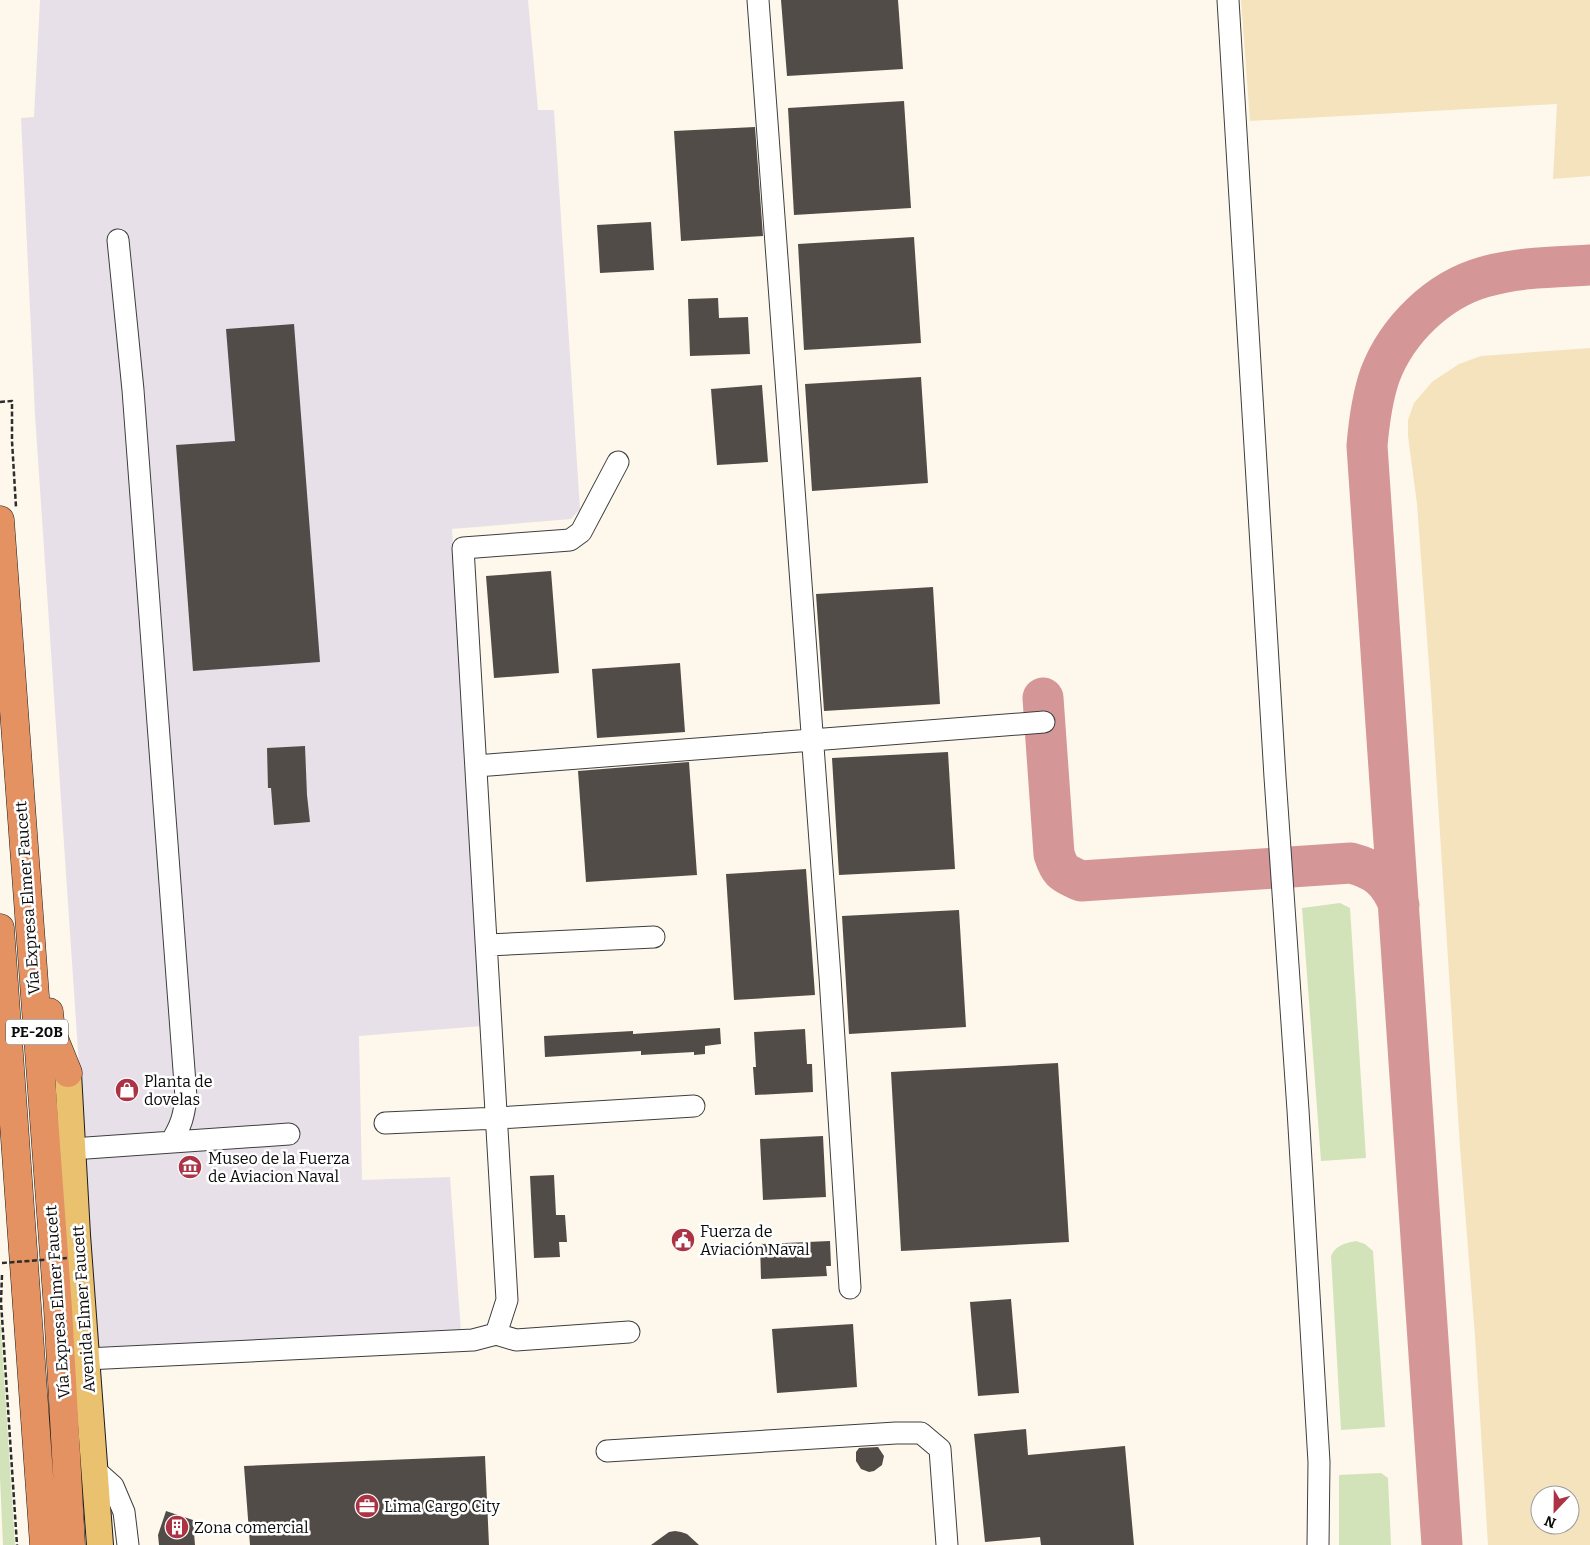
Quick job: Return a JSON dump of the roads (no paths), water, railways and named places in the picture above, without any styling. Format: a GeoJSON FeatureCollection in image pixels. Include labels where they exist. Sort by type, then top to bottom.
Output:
{"type":"FeatureCollection","features":[{"type":"Feature","properties":{"kind":"highway","name":"Vía Expresa Elmer Faucett"},"geometry":{"type":"LineString","coordinates":[[8,515],[27,896],[58,1308],[72,1545]]}},
{"type":"Feature","properties":{"kind":"highway"},"geometry":{"type":"LineString","coordinates":[[27,896],[41,924],[51,1031],[68,1072]]}},
{"type":"Feature","properties":{"kind":"highway","name":"Vía Expresa Elmer Faucett"},"geometry":{"type":"LineString","coordinates":[[0,928],[44,1545]]}},
{"type":"Feature","properties":{"kind":"highway"},"geometry":{"type":"LineString","coordinates":[[0,1027],[4,979]]}},
{"type":"Feature","properties":{"kind":"main road","name":"Avenida Elmer Faucett"},"geometry":{"type":"LineString","coordinates":[[68,1072],[100,1545]]}},
{"type":"Feature","properties":{"kind":"lane"},"geometry":{"type":"LineString","coordinates":[[758,0],[850,1288]]}},
{"type":"Feature","properties":{"kind":"lane"},"geometry":{"type":"LineString","coordinates":[[1228,0],[1274,768],[1298,1110],[1319,1462],[1318,1545]]}},
{"type":"Feature","properties":{"kind":"lane"},"geometry":{"type":"LineString","coordinates":[[118,240],[133,390],[186,1097],[180,1128],[171,1142]]}},
{"type":"Feature","properties":{"kind":"lane"},"geometry":{"type":"LineString","coordinates":[[496,1334],[508,1300],[463,548],[570,540],[581,532],[618,462]]}},
{"type":"Feature","properties":{"kind":"lane"},"geometry":{"type":"LineString","coordinates":[[476,766],[1044,722]]}},
{"type":"Feature","properties":{"kind":"lane"},"geometry":{"type":"LineString","coordinates":[[487,945],[654,937]]}},
{"type":"Feature","properties":{"kind":"lane"},"geometry":{"type":"LineString","coordinates":[[385,1123],[694,1106]]}},
{"type":"Feature","properties":{"kind":"lane"},"geometry":{"type":"LineString","coordinates":[[72,1149],[289,1134]]}},
{"type":"Feature","properties":{"kind":"lane"},"geometry":{"type":"LineString","coordinates":[[86,1359],[472,1340],[496,1334],[516,1340],[629,1332]]}},
{"type":"Feature","properties":{"kind":"lane"},"geometry":{"type":"LineString","coordinates":[[607,1451],[921,1433],[940,1449],[947,1545]]}},
{"type":"Feature","properties":{"kind":"lane"},"geometry":{"type":"LineString","coordinates":[[95,1470],[113,1486],[124,1512],[128,1545]]}},
{"type":"Feature","properties":{"kind":"place","name":"Planta de dovelas"},"geometry":{"type":"Point","coordinates":[127,1090]}},
{"type":"Feature","properties":{"kind":"place","name":"Museo de la Fuerza de Aviacion Naval"},"geometry":{"type":"Point","coordinates":[190,1167]}},
{"type":"Feature","properties":{"kind":"place","name":"Fuerza de Aviación Naval"},"geometry":{"type":"Point","coordinates":[683,1240]}},
{"type":"Feature","properties":{"kind":"place","name":"Lima Cargo City"},"geometry":{"type":"Point","coordinates":[367,1506]}},
{"type":"Feature","properties":{"kind":"place","name":"Zona comercial"},"geometry":{"type":"Point","coordinates":[177,1527]}}]}
